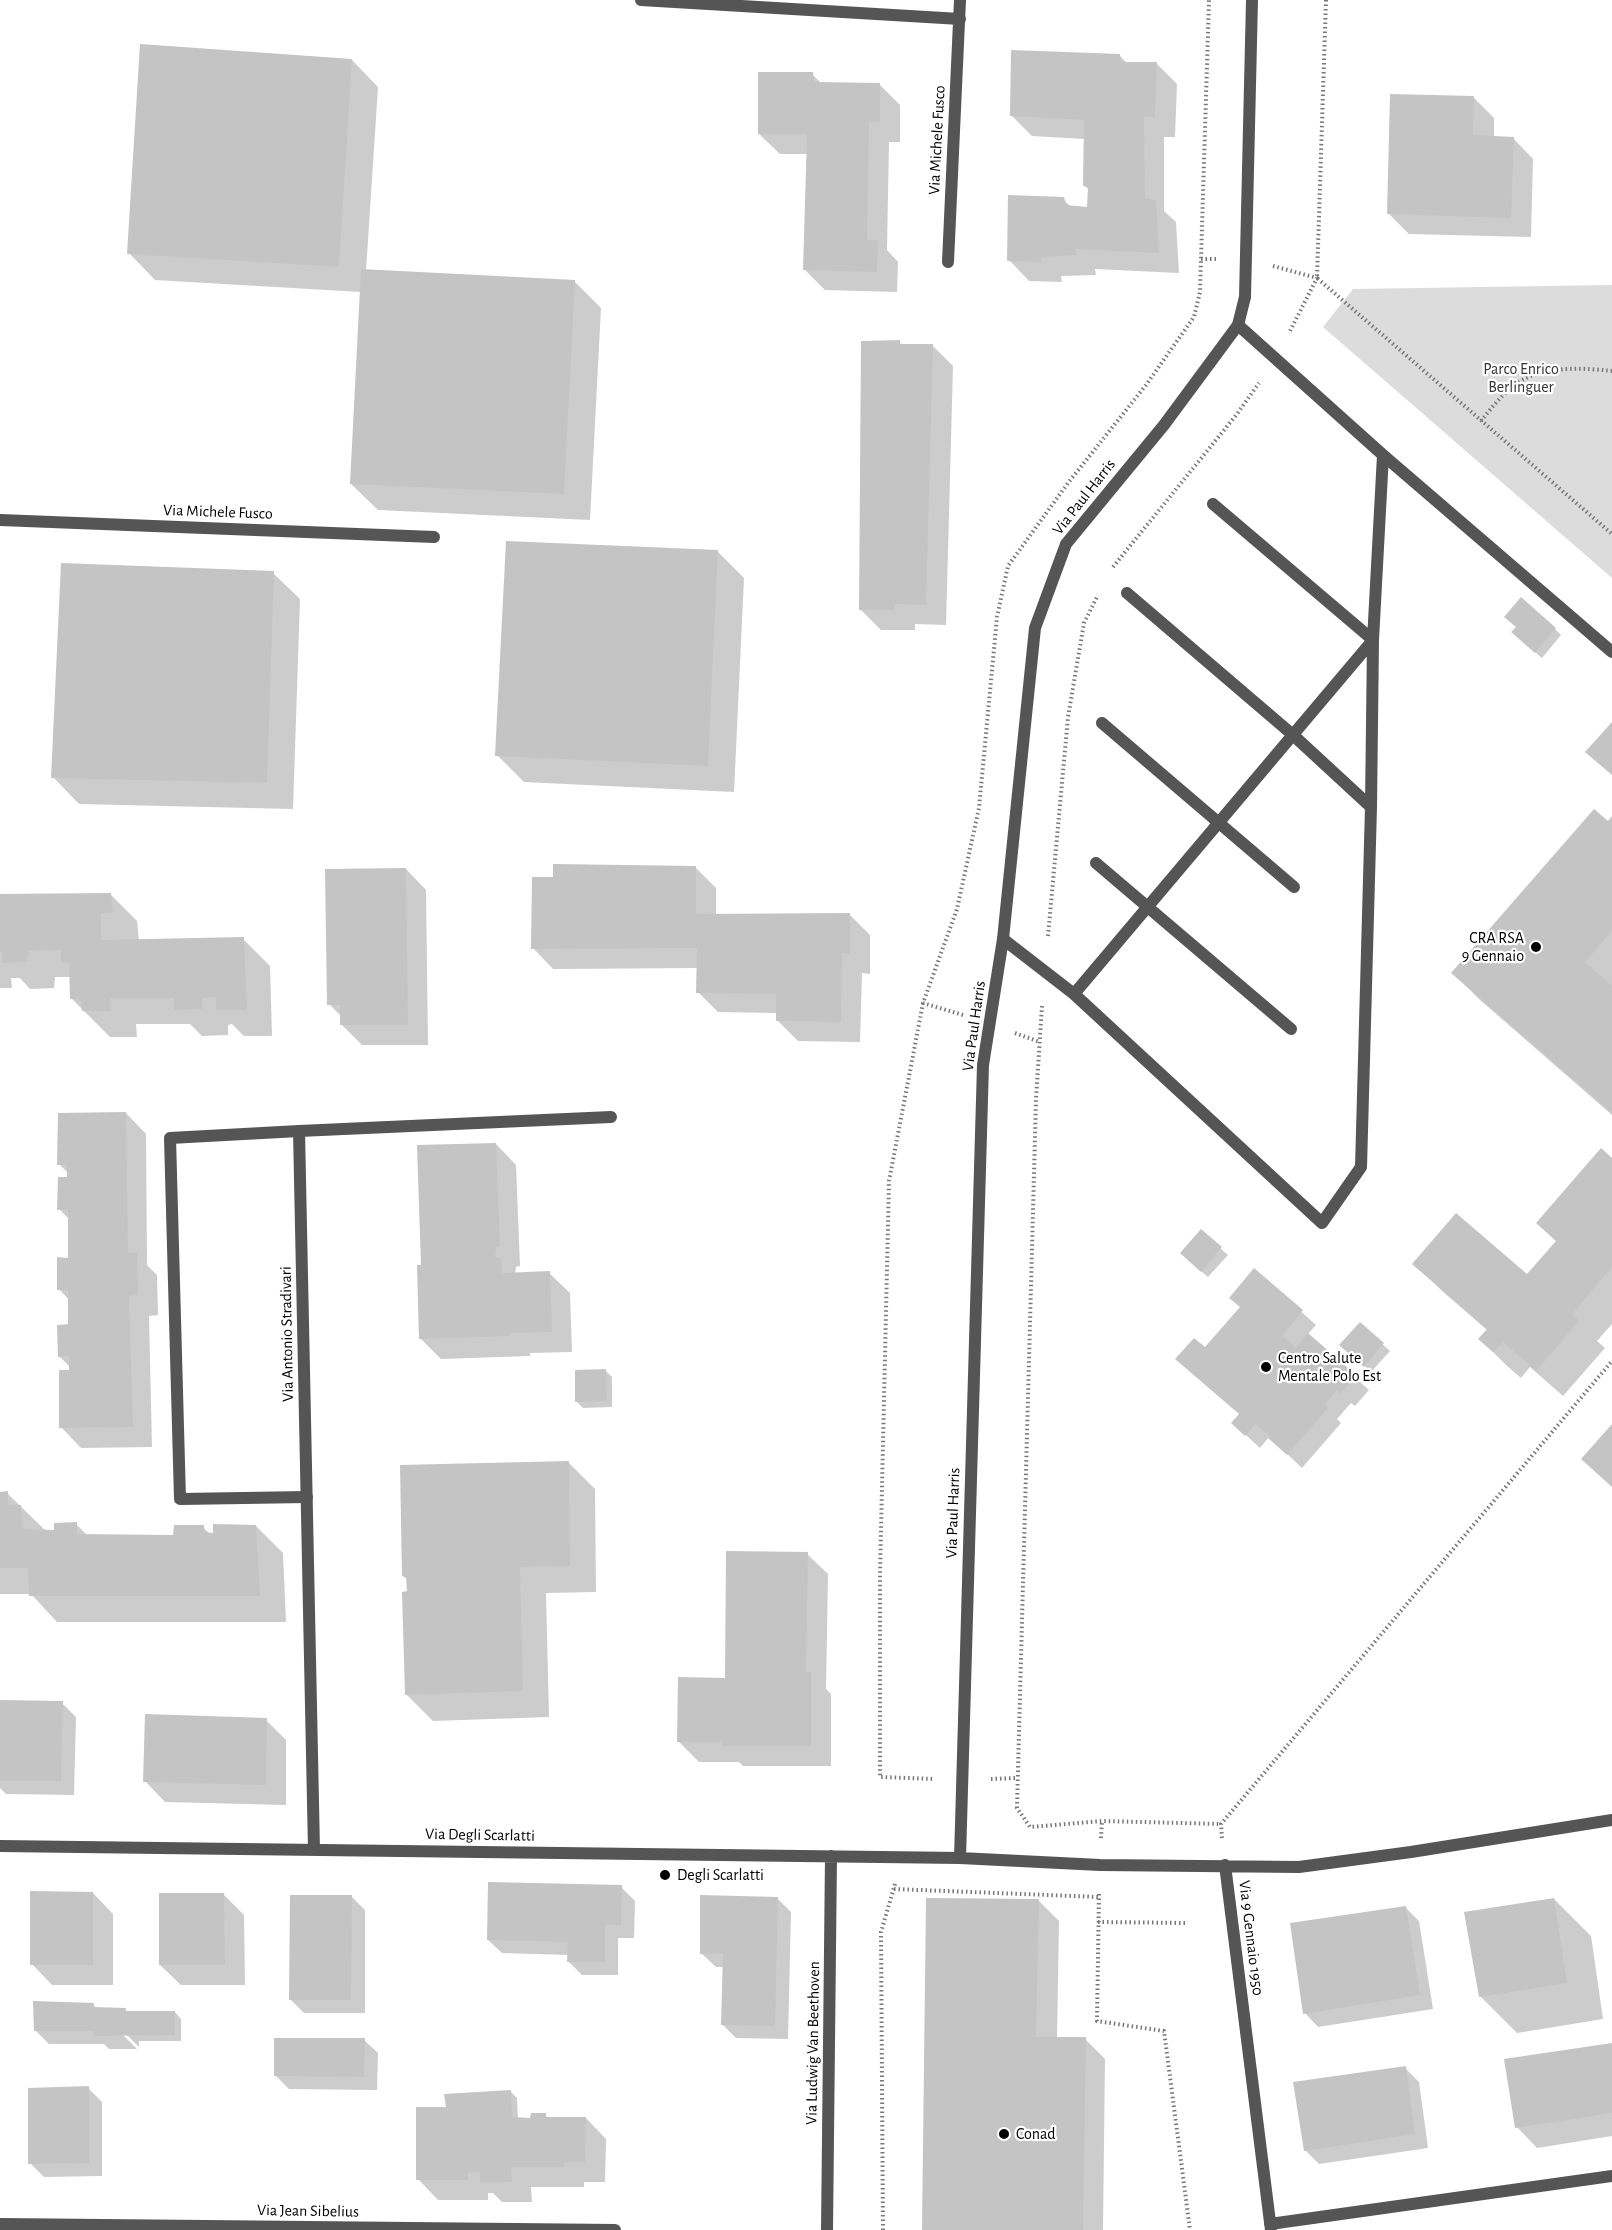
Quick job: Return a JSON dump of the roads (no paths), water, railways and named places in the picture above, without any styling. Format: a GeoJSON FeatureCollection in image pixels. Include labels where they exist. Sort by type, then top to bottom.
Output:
{"type":"FeatureCollection","features":[{"type":"Feature","properties":{"kind":"street"},"geometry":{"type":"LineString","coordinates":[[641,0],[960,19]]}},
{"type":"Feature","properties":{"kind":"street","name":"Via Michele Fusco"},"geometry":{"type":"LineString","coordinates":[[948,262],[960,0]]}},
{"type":"Feature","properties":{"kind":"street","name":"Via Paul Harris"},"geometry":{"type":"LineString","coordinates":[[960,1858],[983,1065],[1003,939],[1035,628],[1066,544],[1164,425],[1238,325],[1245,297],[1252,0]]}},
{"type":"Feature","properties":{"kind":"street"},"geometry":{"type":"LineString","coordinates":[[1238,325],[1383,455],[1612,652]]}},
{"type":"Feature","properties":{"kind":"street"},"geometry":{"type":"LineString","coordinates":[[1003,939],[1074,994],[1322,1223],[1361,1167],[1371,807],[1373,640],[1383,455]]}},
{"type":"Feature","properties":{"kind":"street"},"geometry":{"type":"LineString","coordinates":[[1213,504],[1373,640]]}},
{"type":"Feature","properties":{"kind":"street","name":"Via Michele Fusco"},"geometry":{"type":"LineString","coordinates":[[0,520],[434,537]]}},
{"type":"Feature","properties":{"kind":"street"},"geometry":{"type":"LineString","coordinates":[[1127,593],[1293,735],[1371,807]]}},
{"type":"Feature","properties":{"kind":"street"},"geometry":{"type":"LineString","coordinates":[[1074,994],[1373,640]]}},
{"type":"Feature","properties":{"kind":"street"},"geometry":{"type":"LineString","coordinates":[[1102,723],[1294,887]]}},
{"type":"Feature","properties":{"kind":"street"},"geometry":{"type":"LineString","coordinates":[[1096,863],[1291,1029]]}},
{"type":"Feature","properties":{"kind":"street"},"geometry":{"type":"LineString","coordinates":[[307,1497],[180,1499],[171,1138],[611,1117]]}},
{"type":"Feature","properties":{"kind":"street","name":"Via Antonio Stradivari"},"geometry":{"type":"LineString","coordinates":[[298,1131],[314,1850]]}},
{"type":"Feature","properties":{"kind":"street","name":"Via 9 Gennaio 1950"},"geometry":{"type":"LineString","coordinates":[[1612,1820],[1299,1867],[1225,1865],[1270,2227],[1612,2176]]}},
{"type":"Feature","properties":{"kind":"street","name":"Via Degli Scarlatti"},"geometry":{"type":"LineString","coordinates":[[0,1846],[960,1858]]}},
{"type":"Feature","properties":{"kind":"street","name":"Via Ludwig Van Beethoven"},"geometry":{"type":"LineString","coordinates":[[827,2230],[831,1856]]}},
{"type":"Feature","properties":{"kind":"street"},"geometry":{"type":"LineString","coordinates":[[960,1858],[1100,1865],[1225,1865]]}},
{"type":"Feature","properties":{"kind":"street","name":"Via Jean Sibelius"},"geometry":{"type":"LineString","coordinates":[[0,2224],[615,2230]]}},
{"type":"Feature","properties":{"kind":"place","name":"CRA RSA 9 Gennaio"},"geometry":{"type":"Point","coordinates":[1536,947]}},
{"type":"Feature","properties":{"kind":"place","name":"Centro Salute Mentale Polo Est"},"geometry":{"type":"Point","coordinates":[1266,1367]}},
{"type":"Feature","properties":{"kind":"place","name":"Degli Scarlatti"},"geometry":{"type":"Point","coordinates":[665,1875]}},
{"type":"Feature","properties":{"kind":"place","name":"Conad"},"geometry":{"type":"Point","coordinates":[1004,2134]}},
{"type":"Feature","properties":{"kind":"park label","name":"Parco Enrico Berlinguer"},"geometry":{"type":"Point","coordinates":[1521,378]}}]}
